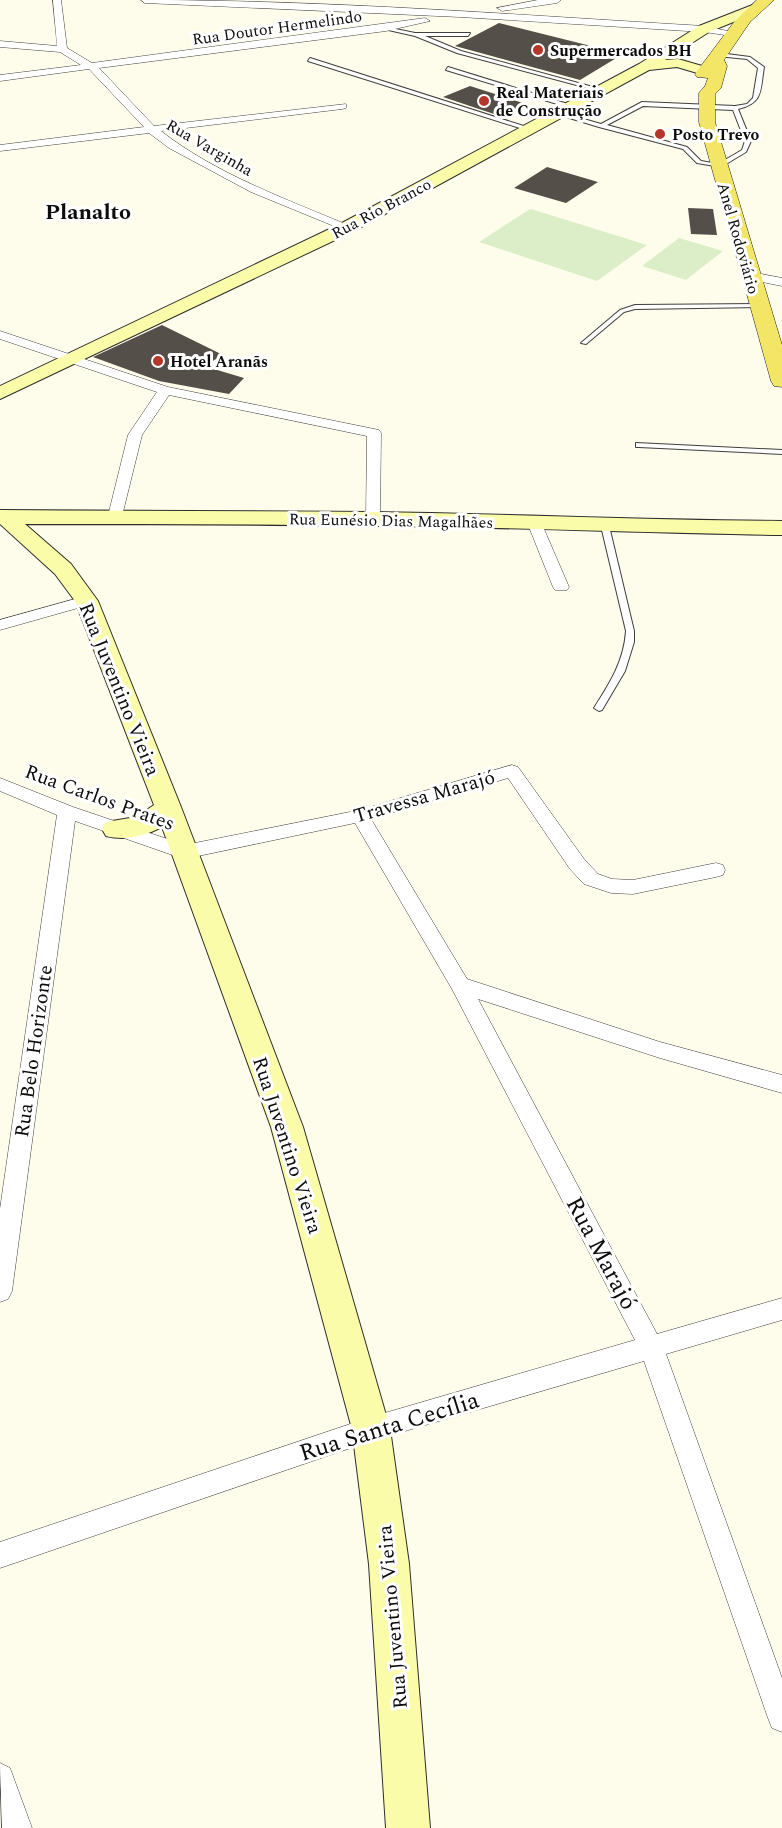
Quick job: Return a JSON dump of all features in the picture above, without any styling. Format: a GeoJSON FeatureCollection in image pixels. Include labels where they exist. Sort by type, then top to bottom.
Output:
{"type":"FeatureCollection","features":[{"type":"Feature","properties":{"kind":"main road"},"geometry":{"type":"LineString","coordinates":[[672,59],[705,29],[761,4]]}},
{"type":"Feature","properties":{"kind":"main road","name":"Anel Rodoviário"},"geometry":{"type":"LineString","coordinates":[[761,4],[707,57],[719,66],[708,100],[707,122],[759,306],[778,356],[782,381]]}},
{"type":"Feature","properties":{"kind":"main road"},"geometry":{"type":"LineString","coordinates":[[672,59],[676,51],[707,57]]}},
{"type":"Feature","properties":{"kind":"main road"},"geometry":{"type":"LineString","coordinates":[[672,59],[707,57]]}},
{"type":"Feature","properties":{"kind":"main road","name":"Rua Rio Branco"},"geometry":{"type":"LineString","coordinates":[[0,393],[346,228],[644,67],[672,59]]}},
{"type":"Feature","properties":{"kind":"main road","name":"Rua Eunésio Dias Magalhães"},"geometry":{"type":"LineString","coordinates":[[2,517],[373,519],[534,522],[605,526],[782,528]]}},
{"type":"Feature","properties":{"kind":"main road","name":"Rua Juventino Vieira"},"geometry":{"type":"LineString","coordinates":[[2,517],[63,569],[86,601],[168,807],[287,1127],[371,1429],[389,1564],[408,1828]]}},
{"type":"Feature","properties":{"kind":"main road"},"geometry":{"type":"LineString","coordinates":[[116,829],[138,828],[157,820],[168,807]]}},
{"type":"Feature","properties":{"kind":"street"},"geometry":{"type":"LineString","coordinates":[[0,44],[62,49],[57,0]]}},
{"type":"Feature","properties":{"kind":"street"},"geometry":{"type":"LineString","coordinates":[[145,0],[460,14],[705,29],[732,33]]}},
{"type":"Feature","properties":{"kind":"street","name":"Rua Doutor Hermelindo"},"geometry":{"type":"LineString","coordinates":[[0,78],[386,28],[460,14],[557,0]]}},
{"type":"Feature","properties":{"kind":"street","name":"Rua Varginha"},"geometry":{"type":"LineString","coordinates":[[62,49],[92,67],[151,129],[173,146],[255,190],[346,228]]}},
{"type":"Feature","properties":{"kind":"street"},"geometry":{"type":"LineString","coordinates":[[0,148],[342,106]]}},
{"type":"Feature","properties":{"kind":"street"},"geometry":{"type":"LineString","coordinates":[[751,276],[782,282]]}},
{"type":"Feature","properties":{"kind":"street"},"geometry":{"type":"LineString","coordinates":[[0,335],[165,390],[374,432],[373,519]]}},
{"type":"Feature","properties":{"kind":"street"},"geometry":{"type":"LineString","coordinates":[[115,516],[135,435],[165,390]]}},
{"type":"Feature","properties":{"kind":"street"},"geometry":{"type":"LineString","coordinates":[[534,522],[561,587]]}},
{"type":"Feature","properties":{"kind":"street"},"geometry":{"type":"LineString","coordinates":[[0,625],[86,601]]}},
{"type":"Feature","properties":{"kind":"street","name":"Travessa Marajó"},"geometry":{"type":"LineString","coordinates":[[184,852],[360,816],[512,771],[577,864],[591,879],[611,886],[633,887],[716,870]]}},
{"type":"Feature","properties":{"kind":"street","name":"Rua Carlos Prates"},"geometry":{"type":"LineString","coordinates":[[0,784],[67,812],[184,852]]}},
{"type":"Feature","properties":{"kind":"street","name":"Rua Belo Horizonte"},"geometry":{"type":"LineString","coordinates":[[0,1291],[67,812]]}},
{"type":"Feature","properties":{"kind":"street","name":"Rua Marajó"},"geometry":{"type":"LineString","coordinates":[[360,816],[460,985],[651,1347],[782,1718]]}},
{"type":"Feature","properties":{"kind":"street"},"geometry":{"type":"LineString","coordinates":[[460,985],[614,1036],[782,1084]]}},
{"type":"Feature","properties":{"kind":"street","name":"Rua Santa Cecília"},"geometry":{"type":"LineString","coordinates":[[0,1556],[371,1429],[782,1309]]}},
{"type":"Feature","properties":{"kind":"street"},"geometry":{"type":"LineString","coordinates":[[0,1778],[17,1828]]}},
{"type":"Feature","properties":{"kind":"lane"},"geometry":{"type":"LineString","coordinates":[[386,28],[394,32],[416,34],[468,34]]}},
{"type":"Feature","properties":{"kind":"lane"},"geometry":{"type":"LineString","coordinates":[[416,34],[459,52],[601,90]]}},
{"type":"Feature","properties":{"kind":"lane"},"geometry":{"type":"LineString","coordinates":[[601,126],[642,104],[708,100],[735,108],[749,105],[756,99],[761,66],[748,58],[707,57]]}},
{"type":"Feature","properties":{"kind":"lane"},"geometry":{"type":"LineString","coordinates":[[310,60],[528,129]]}},
{"type":"Feature","properties":{"kind":"lane"},"geometry":{"type":"LineString","coordinates":[[448,69],[563,109],[601,126],[685,148],[699,162],[718,166],[744,151],[748,141],[735,108]]}},
{"type":"Feature","properties":{"kind":"lane"},"geometry":{"type":"LineString","coordinates":[[584,343],[622,311],[635,307],[759,306]]}},
{"type":"Feature","properties":{"kind":"lane"},"geometry":{"type":"LineString","coordinates":[[639,445],[782,452]]}},
{"type":"Feature","properties":{"kind":"lane"},"geometry":{"type":"LineString","coordinates":[[599,708],[626,662],[631,646],[630,631],[605,526]]}},
{"type":"Feature","properties":{"kind":"green space"},"geometry":{"type":"Polygon","coordinates":[[[530,209],[647,245],[597,281],[479,242],[530,209]]]}},
{"type":"Feature","properties":{"kind":"green space"},"geometry":{"type":"Polygon","coordinates":[[[679,238],[723,251],[686,280],[642,266],[679,238]]]}},
{"type":"Feature","properties":{"kind":"building","name":"Supermercados BH"},"geometry":{"type":"Polygon","coordinates":[[[499,23],[623,54],[580,80],[455,46],[499,23]]]}},
{"type":"Feature","properties":{"kind":"building","name":"Real Materiais de Construção"},"geometry":{"type":"Polygon","coordinates":[[[470,86],[526,104],[500,116],[443,97],[470,86]]]}},
{"type":"Feature","properties":{"kind":"building"},"geometry":{"type":"Polygon","coordinates":[[[547,167],[598,182],[566,203],[514,188],[547,167]]]}},
{"type":"Feature","properties":{"kind":"building"},"geometry":{"type":"Polygon","coordinates":[[[688,208],[713,209],[717,235],[691,234],[688,208]]]}},
{"type":"Feature","properties":{"kind":"building","name":"Hotel Aranãs"},"geometry":{"type":"Polygon","coordinates":[[[162,325],[223,355],[204,366],[244,378],[229,394],[159,381],[93,357],[162,325]]]}},
{"type":"Feature","properties":{"kind":"place","name":"Supermercados BH"},"geometry":{"type":"Point","coordinates":[538,50]}},
{"type":"Feature","properties":{"kind":"place","name":"Real Materiais de Construção"},"geometry":{"type":"Point","coordinates":[484,101]}},
{"type":"Feature","properties":{"kind":"place","name":"Posto Trevo"},"geometry":{"type":"Point","coordinates":[660,134]}},
{"type":"Feature","properties":{"kind":"place","name":"Hotel Aranãs"},"geometry":{"type":"Point","coordinates":[158,361]}},
{"type":"Feature","properties":{"kind":"district","name":"Planalto"},"geometry":{"type":"Point","coordinates":[88,211]}}]}
